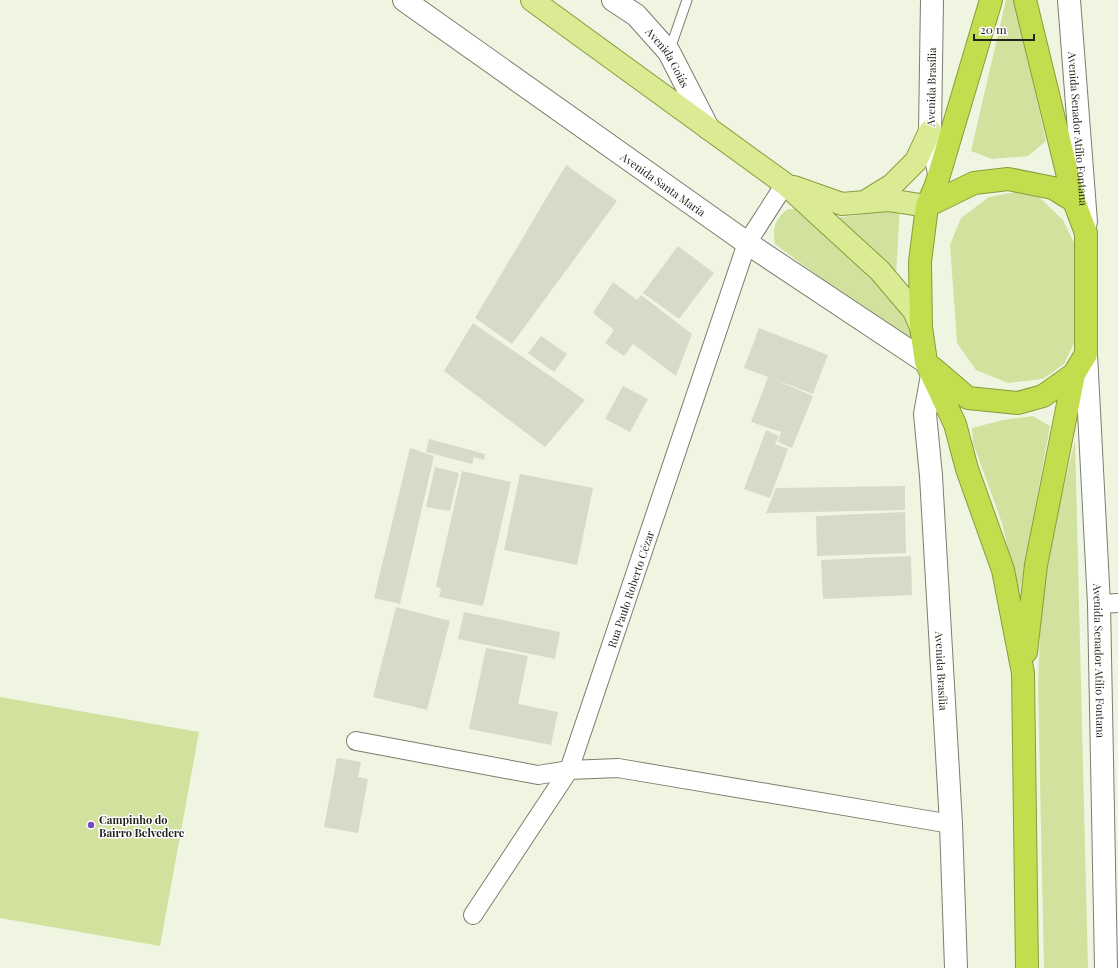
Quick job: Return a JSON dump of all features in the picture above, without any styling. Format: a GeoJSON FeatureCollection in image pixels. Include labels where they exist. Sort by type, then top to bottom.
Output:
{"type":"FeatureCollection","features":[{"type":"Feature","properties":{"kind":"highway"},"geometry":{"type":"LineString","coordinates":[[991,0],[927,206],[920,262],[921,328],[929,369],[955,424],[968,469],[1003,570],[1023,673]]}},
{"type":"Feature","properties":{"kind":"highway","name":"Avenida Senador Atílio Fontana"},"geometry":{"type":"LineString","coordinates":[[1025,0],[1074,201],[1086,233],[1086,354]]}},
{"type":"Feature","properties":{"kind":"highway"},"geometry":{"type":"LineString","coordinates":[[927,206],[974,183],[1008,179],[1053,188],[1074,201]]}},
{"type":"Feature","properties":{"kind":"highway"},"geometry":{"type":"LineString","coordinates":[[1027,968],[1023,673],[1036,565],[1074,374],[1086,354]]}},
{"type":"Feature","properties":{"kind":"highway"},"geometry":{"type":"LineString","coordinates":[[929,369],[968,398],[1018,403],[1042,396],[1074,374]]}},
{"type":"Feature","properties":{"kind":"main road","name":"Avenida Santa Maria"},"geometry":{"type":"LineString","coordinates":[[404,0],[929,369]]}},
{"type":"Feature","properties":{"kind":"main road"},"geometry":{"type":"LineString","coordinates":[[532,0],[785,184],[880,271],[914,311],[921,328]]}},
{"type":"Feature","properties":{"kind":"main road","name":"Avenida Goiás"},"geometry":{"type":"LineString","coordinates":[[613,0],[636,15],[669,52],[708,128]]}},
{"type":"Feature","properties":{"kind":"main road","name":"Avenida Brasília"},"geometry":{"type":"LineString","coordinates":[[932,0],[930,131],[938,174]]}},
{"type":"Feature","properties":{"kind":"main road","name":"Avenida Senador Atílio Fontana"},"geometry":{"type":"LineString","coordinates":[[1069,0],[1086,233]]}},
{"type":"Feature","properties":{"kind":"main road"},"geometry":{"type":"LineString","coordinates":[[864,202],[892,185],[916,161],[930,131]]}},
{"type":"Feature","properties":{"kind":"main road"},"geometry":{"type":"LineString","coordinates":[[785,184],[842,204],[888,200],[927,206]]}},
{"type":"Feature","properties":{"kind":"main road","name":"Avenida Senador Atílio Fontana"},"geometry":{"type":"LineString","coordinates":[[1086,354],[1109,603],[1106,968]]}},
{"type":"Feature","properties":{"kind":"main road","name":"Avenida Brasília"},"geometry":{"type":"LineString","coordinates":[[929,369],[925,414],[952,824],[956,968]]}},
{"type":"Feature","properties":{"kind":"street","name":"Rua Paulo Roberto Cézar"},"geometry":{"type":"LineString","coordinates":[[473,915],[569,770],[747,242],[785,184]]}},
{"type":"Feature","properties":{"kind":"street"},"geometry":{"type":"LineString","coordinates":[[356,742],[538,775],[569,770],[618,768],[952,824]]}},
{"type":"Feature","properties":{"kind":"lane"},"geometry":{"type":"LineString","coordinates":[[669,52],[687,0]]}},
{"type":"Feature","properties":{"kind":"green space"},"geometry":{"type":"Polygon","coordinates":[[[1006,0],[1014,0],[1046,141],[1028,156],[992,159],[971,151],[1006,0]]]}},
{"type":"Feature","properties":{"kind":"green space"},"geometry":{"type":"Polygon","coordinates":[[[1016,192],[1039,197],[1063,220],[1074,243],[1076,339],[1064,364],[1043,379],[1008,383],[976,370],[957,343],[950,245],[961,218],[989,197],[1016,192]]]}},
{"type":"Feature","properties":{"kind":"green space"},"geometry":{"type":"Polygon","coordinates":[[[892,205],[900,207],[896,275],[826,219],[866,214],[892,205]]]}},
{"type":"Feature","properties":{"kind":"green space"},"geometry":{"type":"Polygon","coordinates":[[[788,209],[799,209],[912,314],[912,339],[909,344],[775,244],[774,229],[777,220],[788,209]]]}},
{"type":"Feature","properties":{"kind":"green space"},"geometry":{"type":"Polygon","coordinates":[[[1033,416],[1050,426],[1019,596],[1002,523],[973,443],[972,428],[1003,420],[1033,416]]]}},
{"type":"Feature","properties":{"kind":"green space"},"geometry":{"type":"Polygon","coordinates":[[[1075,440],[1088,968],[1044,968],[1038,687],[1042,578],[1075,440]]]}},
{"type":"Feature","properties":{"kind":"green space","name":"Campinho do Bairro Belvedere"},"geometry":{"type":"Polygon","coordinates":[[[0,697],[199,732],[160,946],[0,918],[0,697]]]}},
{"type":"Feature","properties":{"kind":"building"},"geometry":{"type":"Polygon","coordinates":[[[566,165],[617,201],[512,344],[475,318],[566,165]]]}},
{"type":"Feature","properties":{"kind":"building"},"geometry":{"type":"Polygon","coordinates":[[[678,246],[714,273],[679,319],[643,293],[678,246]]]}},
{"type":"Feature","properties":{"kind":"building"},"geometry":{"type":"Polygon","coordinates":[[[613,282],[637,300],[641,295],[692,334],[676,376],[633,344],[624,356],[605,343],[614,330],[593,313],[613,282]]]}},
{"type":"Feature","properties":{"kind":"building"},"geometry":{"type":"Polygon","coordinates":[[[473,323],[585,400],[545,447],[444,371],[473,323]]]}},
{"type":"Feature","properties":{"kind":"building"},"geometry":{"type":"Polygon","coordinates":[[[759,328],[828,355],[813,394],[744,368],[759,328]]]}},
{"type":"Feature","properties":{"kind":"building"},"geometry":{"type":"Polygon","coordinates":[[[541,336],[567,354],[554,372],[528,353],[541,336]]]}},
{"type":"Feature","properties":{"kind":"building"},"geometry":{"type":"Polygon","coordinates":[[[768,377],[813,396],[792,448],[778,442],[781,432],[751,422],[768,377]]]}},
{"type":"Feature","properties":{"kind":"building"},"geometry":{"type":"Polygon","coordinates":[[[623,386],[648,399],[630,432],[605,419],[623,386]]]}},
{"type":"Feature","properties":{"kind":"building"},"geometry":{"type":"Polygon","coordinates":[[[766,430],[779,436],[775,444],[788,449],[770,498],[744,489],[766,430]]]}},
{"type":"Feature","properties":{"kind":"building"},"geometry":{"type":"Polygon","coordinates":[[[429,439],[485,454],[484,460],[474,457],[472,464],[426,452],[429,439]]]}},
{"type":"Feature","properties":{"kind":"building"},"geometry":{"type":"Polygon","coordinates":[[[410,448],[434,456],[400,604],[374,598],[410,448]]]}},
{"type":"Feature","properties":{"kind":"building"},"geometry":{"type":"Polygon","coordinates":[[[435,467],[459,473],[450,511],[426,507],[435,467]]]}},
{"type":"Feature","properties":{"kind":"building"},"geometry":{"type":"Polygon","coordinates":[[[462,471],[511,482],[483,606],[439,597],[441,589],[436,586],[462,471]]]}},
{"type":"Feature","properties":{"kind":"building"},"geometry":{"type":"Polygon","coordinates":[[[520,474],[593,488],[577,565],[504,550],[520,474]]]}},
{"type":"Feature","properties":{"kind":"building"},"geometry":{"type":"Polygon","coordinates":[[[905,486],[905,510],[766,513],[776,488],[905,486]]]}},
{"type":"Feature","properties":{"kind":"building"},"geometry":{"type":"Polygon","coordinates":[[[905,512],[906,553],[817,556],[816,516],[905,512]]]}},
{"type":"Feature","properties":{"kind":"building"},"geometry":{"type":"Polygon","coordinates":[[[911,556],[912,595],[823,599],[821,560],[911,556]]]}},
{"type":"Feature","properties":{"kind":"building"},"geometry":{"type":"Polygon","coordinates":[[[396,607],[450,621],[427,710],[373,697],[396,607]]]}},
{"type":"Feature","properties":{"kind":"building"},"geometry":{"type":"Polygon","coordinates":[[[464,612],[560,632],[555,659],[458,639],[464,612]]]}},
{"type":"Feature","properties":{"kind":"building"},"geometry":{"type":"Polygon","coordinates":[[[486,648],[528,656],[518,704],[558,712],[551,745],[469,729],[486,648]]]}},
{"type":"Feature","properties":{"kind":"building"},"geometry":{"type":"Polygon","coordinates":[[[337,758],[361,762],[358,777],[368,779],[358,833],[324,827],[337,758]]]}},
{"type":"Feature","properties":{"kind":"place","name":"Campinho do Bairro Belvedere"},"geometry":{"type":"Point","coordinates":[91,825]}}]}
